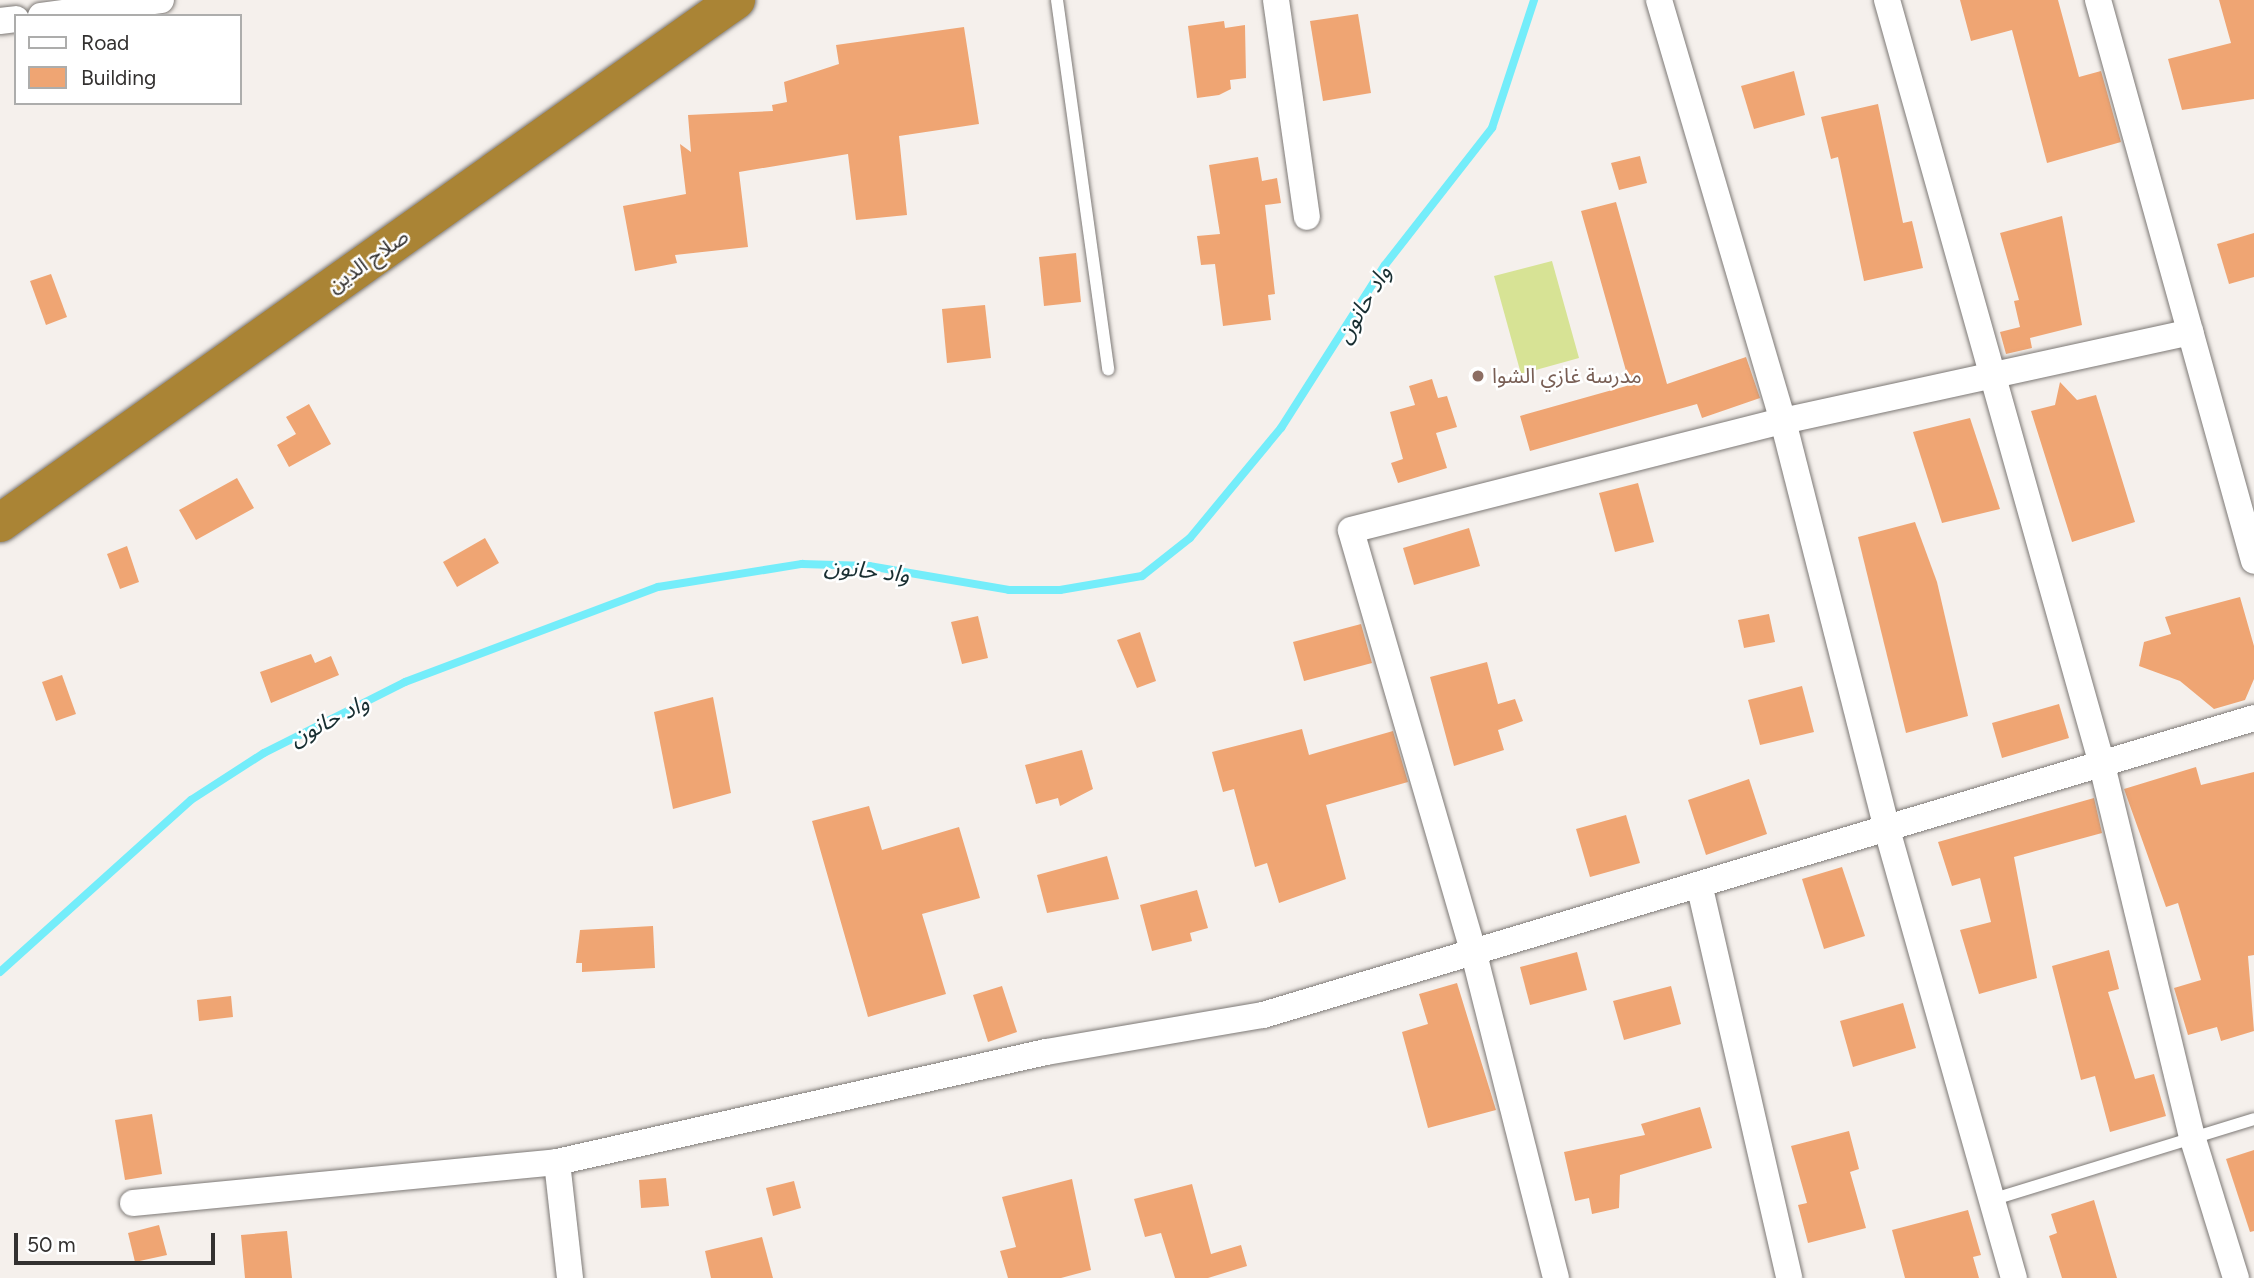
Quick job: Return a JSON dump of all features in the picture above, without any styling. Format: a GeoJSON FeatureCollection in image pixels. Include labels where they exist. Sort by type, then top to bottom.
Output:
{"type":"FeatureCollection","features":[{"type":"Feature","properties":{"kind":"highway","name":"صلاح الدين"},"geometry":{"type":"LineString","coordinates":[[0,523],[736,0]]}},
{"type":"Feature","properties":{"kind":"street"},"geometry":{"type":"LineString","coordinates":[[56,14],[160,0]]}},
{"type":"Feature","properties":{"kind":"street"},"geometry":{"type":"LineString","coordinates":[[1276,0],[1307,216]]}},
{"type":"Feature","properties":{"kind":"street"},"geometry":{"type":"LineString","coordinates":[[1659,0],[1783,421],[1886,826],[2014,1278]]}},
{"type":"Feature","properties":{"kind":"street"},"geometry":{"type":"LineString","coordinates":[[1887,0],[2101,761],[2192,1136],[2236,1278]]}},
{"type":"Feature","properties":{"kind":"street"},"geometry":{"type":"LineString","coordinates":[[2098,0],[2254,561]]}},
{"type":"Feature","properties":{"kind":"street"},"geometry":{"type":"LineString","coordinates":[[1556,1278],[1474,954],[1351,530],[1783,421],[2190,332]]}},
{"type":"Feature","properties":{"kind":"street"},"geometry":{"type":"LineString","coordinates":[[133,1203],[557,1163],[1046,1052],[1263,1015],[1700,888],[1886,826],[2254,718]]}},
{"type":"Feature","properties":{"kind":"street"},"geometry":{"type":"LineString","coordinates":[[1700,888],[1789,1278]]}},
{"type":"Feature","properties":{"kind":"street"},"geometry":{"type":"LineString","coordinates":[[557,1163],[570,1278]]}},
{"type":"Feature","properties":{"kind":"lane"},"geometry":{"type":"LineString","coordinates":[[1056,0],[1108,369]]}},
{"type":"Feature","properties":{"kind":"lane"},"geometry":{"type":"LineString","coordinates":[[1991,1200],[2254,1118]]}},
{"type":"Feature","properties":{"kind":"green space"},"geometry":{"type":"Polygon","coordinates":[[[1552,261],[1579,358],[1521,374],[1494,276],[1552,261]]]}},
{"type":"Feature","properties":{"kind":"building"},"geometry":{"type":"Polygon","coordinates":[[[1960,0],[2058,0],[2079,77],[2101,71],[2121,142],[2047,163],[2012,30],[1971,41],[1960,0]]]}},
{"type":"Feature","properties":{"kind":"building"},"geometry":{"type":"Polygon","coordinates":[[[2219,0],[2254,0],[2254,99],[2182,110],[2168,59],[2231,43],[2219,0]]]}},
{"type":"Feature","properties":{"kind":"building"},"geometry":{"type":"Polygon","coordinates":[[[1358,14],[1371,93],[1323,101],[1310,21],[1358,14]]]}},
{"type":"Feature","properties":{"kind":"building"},"geometry":{"type":"Polygon","coordinates":[[[1224,21],[1225,28],[1245,25],[1246,78],[1230,80],[1231,89],[1219,95],[1197,98],[1188,26],[1224,21]]]}},
{"type":"Feature","properties":{"kind":"building"},"geometry":{"type":"Polygon","coordinates":[[[964,27],[979,124],[899,136],[907,215],[856,220],[848,154],[739,172],[748,247],[675,255],[677,263],[635,271],[623,206],[686,194],[680,144],[691,152],[688,115],[773,111],[772,105],[787,102],[784,82],[839,64],[836,45],[964,27]]]}},
{"type":"Feature","properties":{"kind":"building"},"geometry":{"type":"Polygon","coordinates":[[[1794,71],[1805,115],[1754,129],[1741,86],[1794,71]]]}},
{"type":"Feature","properties":{"kind":"building"},"geometry":{"type":"Polygon","coordinates":[[[1878,104],[1903,223],[1912,221],[1923,268],[1864,281],[1838,157],[1831,159],[1821,117],[1878,104]]]}},
{"type":"Feature","properties":{"kind":"building"},"geometry":{"type":"Polygon","coordinates":[[[1640,156],[1647,183],[1619,190],[1611,163],[1640,156]]]}},
{"type":"Feature","properties":{"kind":"building"},"geometry":{"type":"Polygon","coordinates":[[[1258,157],[1262,181],[1277,178],[1281,203],[1265,205],[1275,294],[1268,295],[1271,320],[1223,326],[1215,264],[1201,265],[1197,236],[1220,234],[1209,165],[1258,157]]]}},
{"type":"Feature","properties":{"kind":"building"},"geometry":{"type":"Polygon","coordinates":[[[1616,202],[1667,384],[1746,357],[1760,398],[1702,418],[1697,404],[1530,451],[1520,416],[1630,385],[1581,211],[1616,202]]]}},
{"type":"Feature","properties":{"kind":"building"},"geometry":{"type":"Polygon","coordinates":[[[2062,216],[2082,325],[2030,338],[2032,348],[2006,354],[2000,332],[2020,327],[2014,301],[2019,300],[2000,233],[2062,216]]]}},
{"type":"Feature","properties":{"kind":"building"},"geometry":{"type":"Polygon","coordinates":[[[2254,233],[2254,277],[2229,284],[2217,244],[2254,233]]]}},
{"type":"Feature","properties":{"kind":"building"},"geometry":{"type":"Polygon","coordinates":[[[1076,253],[1081,302],[1044,306],[1039,257],[1076,253]]]}},
{"type":"Feature","properties":{"kind":"building"},"geometry":{"type":"Polygon","coordinates":[[[51,274],[67,317],[46,325],[30,281],[51,274]]]}},
{"type":"Feature","properties":{"kind":"building"},"geometry":{"type":"Polygon","coordinates":[[[985,305],[991,358],[947,363],[942,309],[985,305]]]}},
{"type":"Feature","properties":{"kind":"building"},"geometry":{"type":"Polygon","coordinates":[[[1432,379],[1438,398],[1447,396],[1457,427],[1436,433],[1447,468],[1398,483],[1391,463],[1403,459],[1390,412],[1415,405],[1409,386],[1432,379]]]}},
{"type":"Feature","properties":{"kind":"building"},"geometry":{"type":"Polygon","coordinates":[[[2060,382],[2077,400],[2096,395],[2135,522],[2072,542],[2031,411],[2055,405],[2060,382]]]}},
{"type":"Feature","properties":{"kind":"building"},"geometry":{"type":"Polygon","coordinates":[[[309,404],[331,444],[289,467],[277,445],[296,434],[286,417],[309,404]]]}},
{"type":"Feature","properties":{"kind":"building"},"geometry":{"type":"Polygon","coordinates":[[[1970,418],[2000,509],[1942,523],[1913,432],[1970,418]]]}},
{"type":"Feature","properties":{"kind":"building"},"geometry":{"type":"Polygon","coordinates":[[[237,478],[254,508],[196,540],[179,510],[237,478]]]}},
{"type":"Feature","properties":{"kind":"building"},"geometry":{"type":"Polygon","coordinates":[[[1638,483],[1654,542],[1615,552],[1599,493],[1638,483]]]}},
{"type":"Feature","properties":{"kind":"building"},"geometry":{"type":"Polygon","coordinates":[[[1915,522],[1937,582],[1968,716],[1906,733],[1858,537],[1915,522]]]}},
{"type":"Feature","properties":{"kind":"building"},"geometry":{"type":"Polygon","coordinates":[[[1469,528],[1480,566],[1414,585],[1403,548],[1469,528]]]}},
{"type":"Feature","properties":{"kind":"building"},"geometry":{"type":"Polygon","coordinates":[[[485,538],[499,563],[457,587],[443,562],[485,538]]]}},
{"type":"Feature","properties":{"kind":"building"},"geometry":{"type":"Polygon","coordinates":[[[127,546],[139,582],[120,589],[107,554],[127,546]]]}},
{"type":"Feature","properties":{"kind":"building"},"geometry":{"type":"Polygon","coordinates":[[[2240,597],[2254,646],[2254,679],[2245,700],[2214,709],[2180,681],[2139,666],[2144,642],[2171,634],[2165,617],[2240,597]]]}},
{"type":"Feature","properties":{"kind":"building"},"geometry":{"type":"Polygon","coordinates":[[[1769,614],[1775,642],[1744,648],[1738,620],[1769,614]]]}},
{"type":"Feature","properties":{"kind":"building"},"geometry":{"type":"Polygon","coordinates":[[[978,616],[988,658],[962,664],[951,622],[978,616]]]}},
{"type":"Feature","properties":{"kind":"building"},"geometry":{"type":"Polygon","coordinates":[[[1361,624],[1372,663],[1304,681],[1293,642],[1361,624]]]}},
{"type":"Feature","properties":{"kind":"building"},"geometry":{"type":"Polygon","coordinates":[[[1140,632],[1156,681],[1137,688],[1117,640],[1140,632]]]}},
{"type":"Feature","properties":{"kind":"building"},"geometry":{"type":"Polygon","coordinates":[[[311,654],[315,663],[331,656],[339,675],[271,703],[260,672],[311,654]]]}},
{"type":"Feature","properties":{"kind":"building"},"geometry":{"type":"Polygon","coordinates":[[[1487,662],[1498,704],[1515,699],[1523,721],[1498,730],[1504,750],[1454,766],[1430,677],[1487,662]]]}},
{"type":"Feature","properties":{"kind":"building"},"geometry":{"type":"Polygon","coordinates":[[[62,675],[76,714],[56,721],[42,682],[62,675]]]}},
{"type":"Feature","properties":{"kind":"building"},"geometry":{"type":"Polygon","coordinates":[[[1802,686],[1814,732],[1760,745],[1748,700],[1802,686]]]}},
{"type":"Feature","properties":{"kind":"building"},"geometry":{"type":"Polygon","coordinates":[[[713,697],[731,793],[673,809],[654,712],[713,697]]]}},
{"type":"Feature","properties":{"kind":"building"},"geometry":{"type":"Polygon","coordinates":[[[2059,704],[2069,738],[2002,758],[1992,723],[2059,704]]]}},
{"type":"Feature","properties":{"kind":"building"},"geometry":{"type":"Polygon","coordinates":[[[1302,729],[1309,755],[1393,731],[1408,782],[1326,805],[1346,879],[1279,903],[1267,863],[1255,867],[1234,789],[1223,792],[1212,752],[1302,729]]]}},
{"type":"Feature","properties":{"kind":"building"},"geometry":{"type":"Polygon","coordinates":[[[1082,750],[1093,789],[1060,806],[1058,798],[1036,804],[1025,765],[1082,750]]]}},
{"type":"Feature","properties":{"kind":"building"},"geometry":{"type":"Polygon","coordinates":[[[2196,767],[2201,785],[2254,772],[2254,955],[2248,956],[2254,1031],[2221,1041],[2217,1027],[2188,1035],[2174,988],[2201,980],[2178,903],[2166,907],[2124,789],[2196,767]]]}},
{"type":"Feature","properties":{"kind":"building"},"geometry":{"type":"Polygon","coordinates":[[[1749,779],[1767,834],[1706,855],[1688,800],[1749,779]]]}},
{"type":"Feature","properties":{"kind":"building"},"geometry":{"type":"Polygon","coordinates":[[[2094,798],[2102,833],[2014,857],[2037,978],[1979,994],[1960,930],[1991,922],[1980,878],[1952,886],[1938,842],[2094,798]]]}},
{"type":"Feature","properties":{"kind":"building"},"geometry":{"type":"Polygon","coordinates":[[[869,806],[882,850],[959,827],[980,898],[922,914],[946,994],[868,1017],[812,821],[869,806]]]}},
{"type":"Feature","properties":{"kind":"building"},"geometry":{"type":"Polygon","coordinates":[[[1626,815],[1640,863],[1590,877],[1576,829],[1626,815]]]}},
{"type":"Feature","properties":{"kind":"building"},"geometry":{"type":"Polygon","coordinates":[[[1107,856],[1119,899],[1047,913],[1037,875],[1107,856]]]}},
{"type":"Feature","properties":{"kind":"building"},"geometry":{"type":"Polygon","coordinates":[[[1842,867],[1865,936],[1824,949],[1802,879],[1842,867]]]}},
{"type":"Feature","properties":{"kind":"building"},"geometry":{"type":"Polygon","coordinates":[[[1197,890],[1208,928],[1190,933],[1192,941],[1152,951],[1140,905],[1197,890]]]}},
{"type":"Feature","properties":{"kind":"building"},"geometry":{"type":"Polygon","coordinates":[[[653,926],[655,968],[582,972],[582,963],[576,963],[580,930],[653,926]]]}},
{"type":"Feature","properties":{"kind":"building"},"geometry":{"type":"Polygon","coordinates":[[[2109,950],[2119,989],[2108,992],[2135,1079],[2154,1074],[2166,1116],[2110,1132],[2095,1076],[2081,1080],[2052,966],[2109,950]]]}},
{"type":"Feature","properties":{"kind":"building"},"geometry":{"type":"Polygon","coordinates":[[[1577,952],[1587,990],[1530,1005],[1520,967],[1577,952]]]}},
{"type":"Feature","properties":{"kind":"building"},"geometry":{"type":"Polygon","coordinates":[[[1457,983],[1496,1110],[1428,1128],[1402,1032],[1428,1024],[1419,994],[1457,983]]]}},
{"type":"Feature","properties":{"kind":"building"},"geometry":{"type":"Polygon","coordinates":[[[1002,986],[1017,1032],[988,1042],[973,995],[1002,986]]]}},
{"type":"Feature","properties":{"kind":"building"},"geometry":{"type":"Polygon","coordinates":[[[1671,986],[1681,1024],[1624,1040],[1613,1001],[1671,986]]]}},
{"type":"Feature","properties":{"kind":"building"},"geometry":{"type":"Polygon","coordinates":[[[231,996],[233,1017],[199,1021],[197,1000],[231,996]]]}},
{"type":"Feature","properties":{"kind":"building"},"geometry":{"type":"Polygon","coordinates":[[[1903,1003],[1916,1048],[1853,1067],[1840,1021],[1903,1003]]]}},
{"type":"Feature","properties":{"kind":"building"},"geometry":{"type":"Polygon","coordinates":[[[1700,1107],[1712,1148],[1620,1175],[1619,1208],[1592,1214],[1589,1198],[1575,1201],[1564,1152],[1645,1135],[1641,1124],[1700,1107]]]}},
{"type":"Feature","properties":{"kind":"building"},"geometry":{"type":"Polygon","coordinates":[[[152,1114],[162,1174],[125,1180],[115,1120],[152,1114]]]}},
{"type":"Feature","properties":{"kind":"building"},"geometry":{"type":"Polygon","coordinates":[[[1849,1131],[1859,1169],[1850,1172],[1866,1228],[1808,1243],[1798,1205],[1807,1203],[1791,1146],[1849,1131]]]}},
{"type":"Feature","properties":{"kind":"building"},"geometry":{"type":"Polygon","coordinates":[[[2254,1150],[2254,1231],[2250,1232],[2226,1159],[2254,1150]]]}},
{"type":"Feature","properties":{"kind":"building"},"geometry":{"type":"Polygon","coordinates":[[[666,1178],[669,1206],[641,1208],[639,1180],[666,1178]]]}},
{"type":"Feature","properties":{"kind":"building"},"geometry":{"type":"Polygon","coordinates":[[[1072,1179],[1091,1270],[1061,1278],[1008,1278],[1000,1251],[1016,1247],[1002,1197],[1072,1179]]]}},
{"type":"Feature","properties":{"kind":"building"},"geometry":{"type":"Polygon","coordinates":[[[794,1181],[801,1208],[773,1216],[766,1188],[794,1181]]]}},
{"type":"Feature","properties":{"kind":"building"},"geometry":{"type":"Polygon","coordinates":[[[1192,1184],[1211,1254],[1241,1245],[1247,1266],[1208,1278],[1175,1278],[1161,1233],[1145,1237],[1134,1199],[1192,1184]]]}},
{"type":"Feature","properties":{"kind":"building"},"geometry":{"type":"Polygon","coordinates":[[[2094,1200],[2117,1278],[2062,1278],[2049,1236],[2057,1233],[2051,1214],[2094,1200]]]}},
{"type":"Feature","properties":{"kind":"building"},"geometry":{"type":"Polygon","coordinates":[[[1968,1210],[1981,1255],[1973,1257],[1979,1278],[1905,1278],[1892,1230],[1968,1210]]]}},
{"type":"Feature","properties":{"kind":"building"},"geometry":{"type":"Polygon","coordinates":[[[159,1225],[167,1255],[135,1262],[128,1233],[159,1225]]]}},
{"type":"Feature","properties":{"kind":"building"},"geometry":{"type":"Polygon","coordinates":[[[287,1231],[292,1278],[245,1278],[241,1235],[287,1231]]]}},
{"type":"Feature","properties":{"kind":"building"},"geometry":{"type":"Polygon","coordinates":[[[762,1237],[773,1278],[711,1278],[705,1251],[762,1237]]]}},
{"type":"Feature","properties":{"kind":"waterway","name":"واد حانون"},"geometry":{"type":"LineString","coordinates":[[0,972],[191,800],[264,753],[405,682],[658,587],[802,564],[869,566],[1009,590],[1060,590],[1142,576],[1190,538],[1281,428],[1385,265],[1492,128],[1534,0]]}},
{"type":"Feature","properties":{"kind":"place","name":"مدرسة غازي الشوا"},"geometry":{"type":"Point","coordinates":[1478,376]}}]}
